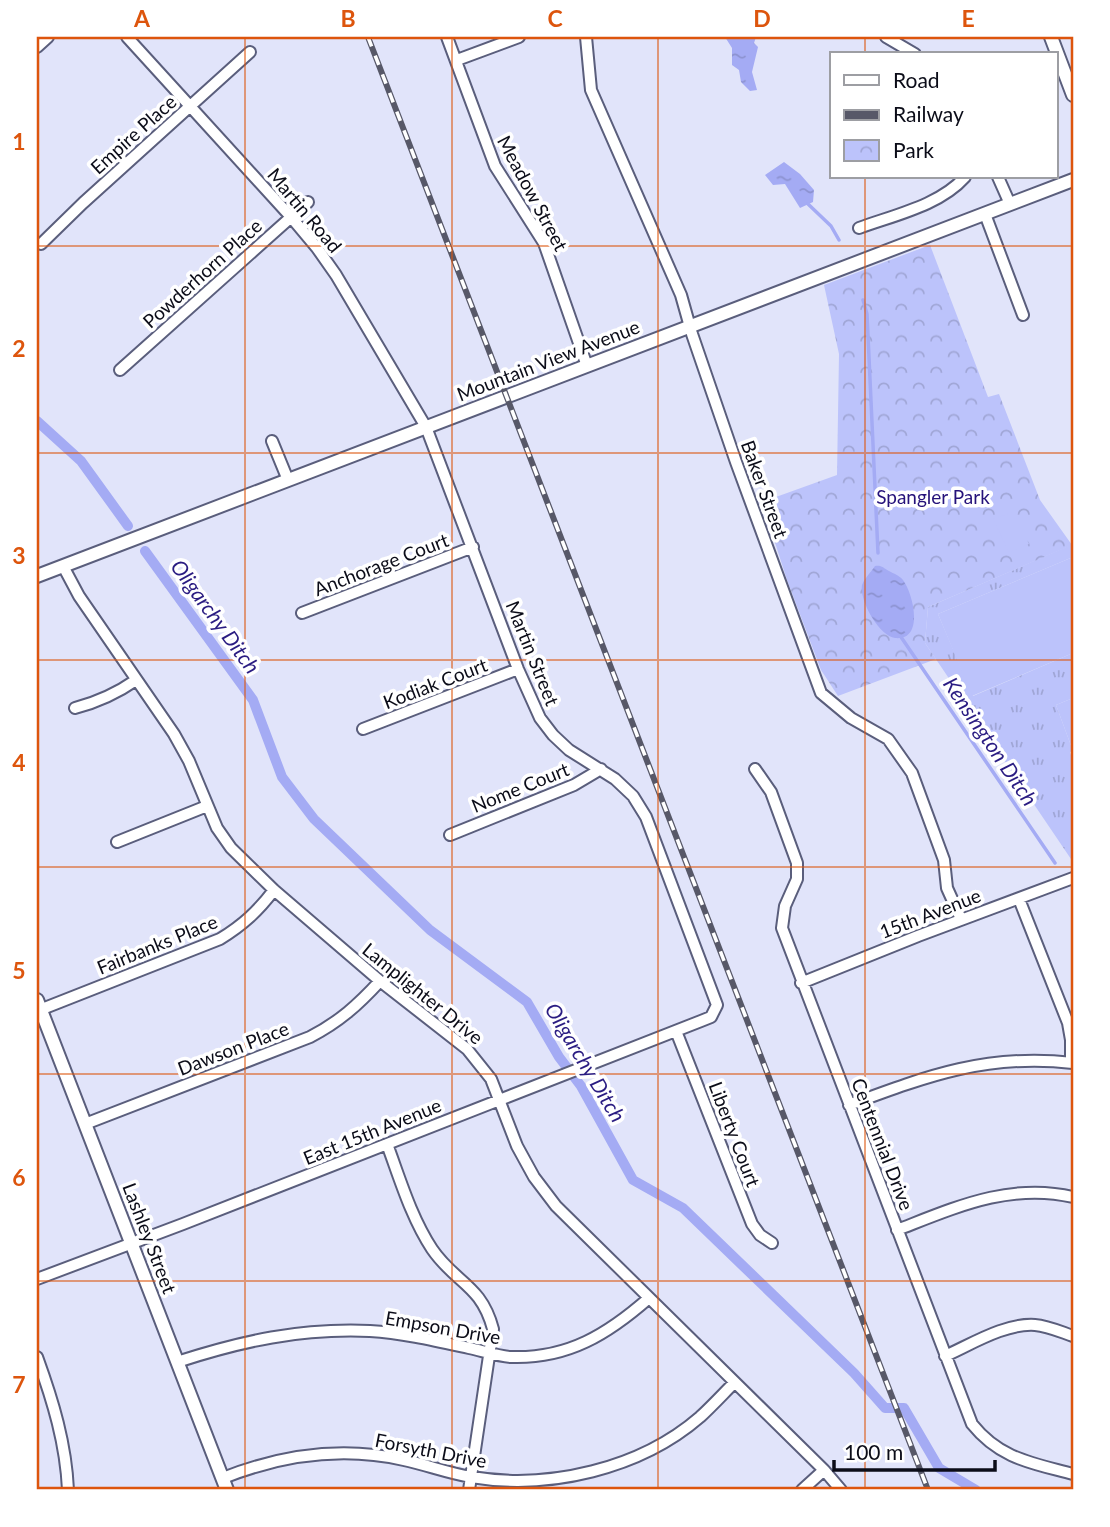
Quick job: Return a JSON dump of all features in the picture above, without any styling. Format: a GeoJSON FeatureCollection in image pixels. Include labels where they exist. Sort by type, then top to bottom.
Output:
{"type":"FeatureCollection","features":[{"type":"Feature","properties":{"kind":"street"},"geometry":{"type":"LineString","coordinates":[[37,47],[48,37]]}},
{"type":"Feature","properties":{"kind":"street","name":"Martin Road"},"geometry":{"type":"LineString","coordinates":[[127,37],[317,248],[336,275],[426,427]]}},
{"type":"Feature","properties":{"kind":"street","name":"Meadow Street"},"geometry":{"type":"LineString","coordinates":[[447,37],[495,166],[544,243],[587,366]]}},
{"type":"Feature","properties":{"kind":"street"},"geometry":{"type":"LineString","coordinates":[[457,60],[519,37]]}},
{"type":"Feature","properties":{"kind":"street","name":"Baker Street"},"geometry":{"type":"LineString","coordinates":[[586,37],[591,90],[681,295],[736,462],[821,693],[851,718],[888,739],[912,773],[944,860],[947,888],[961,919]]}},
{"type":"Feature","properties":{"kind":"street"},"geometry":{"type":"LineString","coordinates":[[886,37],[912,52]]}},
{"type":"Feature","properties":{"kind":"street","name":"Empire Place"},"geometry":{"type":"LineString","coordinates":[[41,244],[250,52]]}},
{"type":"Feature","properties":{"kind":"street"},"geometry":{"type":"LineString","coordinates":[[1058,55],[1073,95]]}},
{"type":"Feature","properties":{"kind":"street"},"geometry":{"type":"LineString","coordinates":[[859,228],[939,198],[955,188],[964,178]]}},
{"type":"Feature","properties":{"kind":"street"},"geometry":{"type":"LineString","coordinates":[[998,178],[1010,204]]}},
{"type":"Feature","properties":{"kind":"street","name":"Mountain View Avenue"},"geometry":{"type":"LineString","coordinates":[[37,576],[1073,180]]}},
{"type":"Feature","properties":{"kind":"street","name":"Powderhorn Place"},"geometry":{"type":"LineString","coordinates":[[120,370],[308,202]]}},
{"type":"Feature","properties":{"kind":"street"},"geometry":{"type":"LineString","coordinates":[[985,214],[1023,315]]}},
{"type":"Feature","properties":{"kind":"street","name":"Martin Street"},"geometry":{"type":"LineString","coordinates":[[426,427],[518,669],[540,718],[569,750],[615,779],[633,796],[646,817],[717,1005],[716,1011]]}},
{"type":"Feature","properties":{"kind":"street"},"geometry":{"type":"LineString","coordinates":[[272,440],[288,480]]}},
{"type":"Feature","properties":{"kind":"street","name":"Anchorage Court"},"geometry":{"type":"LineString","coordinates":[[302,613],[472,547]]}},
{"type":"Feature","properties":{"kind":"street","name":"Lamplighter Drive"},"geometry":{"type":"LineString","coordinates":[[64,566],[79,596],[174,733],[217,828],[231,848],[274,890],[380,981],[467,1049],[487,1072],[517,1146],[534,1177],[568,1219],[824,1470],[841,1490]]}},
{"type":"Feature","properties":{"kind":"street","name":"Kodiak Court"},"geometry":{"type":"LineString","coordinates":[[363,729],[518,669]]}},
{"type":"Feature","properties":{"kind":"street"},"geometry":{"type":"LineString","coordinates":[[75,708],[118,693],[136,680]]}},
{"type":"Feature","properties":{"kind":"street","name":"Nome Court"},"geometry":{"type":"LineString","coordinates":[[450,835],[574,785],[601,769]]}},
{"type":"Feature","properties":{"kind":"street","name":"Centennial Drive"},"geometry":{"type":"LineString","coordinates":[[755,769],[771,792],[797,863],[797,879],[785,905],[782,928],[972,1424],[990,1444],[1004,1454],[1073,1474]]}},
{"type":"Feature","properties":{"kind":"street"},"geometry":{"type":"LineString","coordinates":[[117,842],[207,806]]}},
{"type":"Feature","properties":{"kind":"street","name":"15th Avenue"},"geometry":{"type":"LineString","coordinates":[[801,983],[961,919],[1072,879]]}},
{"type":"Feature","properties":{"kind":"street","name":"Fairbanks Place"},"geometry":{"type":"LineString","coordinates":[[38,1007],[220,939],[241,927],[258,912],[274,890]]}},
{"type":"Feature","properties":{"kind":"street"},"geometry":{"type":"LineString","coordinates":[[849,1105],[922,1078],[970,1065],[1010,1060],[1072,1063],[1072,1040],[1068,1023],[1019,899]]}},
{"type":"Feature","properties":{"kind":"street","name":"Dawson Place"},"geometry":{"type":"LineString","coordinates":[[85,1124],[310,1037],[334,1025],[355,1008],[380,981]]}},
{"type":"Feature","properties":{"kind":"street","name":"Lashley Street"},"geometry":{"type":"LineString","coordinates":[[38,1007],[225,1484]]}},
{"type":"Feature","properties":{"kind":"street","name":"East 15th Avenue"},"geometry":{"type":"LineString","coordinates":[[37,1279],[676,1031],[711,1017],[716,1011]]}},
{"type":"Feature","properties":{"kind":"street","name":"Liberty Court"},"geometry":{"type":"LineString","coordinates":[[676,1031],[752,1224],[760,1235],[772,1243]]}},
{"type":"Feature","properties":{"kind":"street"},"geometry":{"type":"LineString","coordinates":[[387,1144],[418,1226],[444,1265],[479,1295],[488,1311],[493,1329],[469,1490]]}},
{"type":"Feature","properties":{"kind":"street"},"geometry":{"type":"LineString","coordinates":[[897,1230],[975,1200],[1005,1194],[1036,1192],[1073,1197]]}},
{"type":"Feature","properties":{"kind":"street","name":"Empson Drive"},"geometry":{"type":"LineString","coordinates":[[177,1362],[227,1346],[275,1336],[323,1331],[372,1331],[419,1337],[509,1357],[533,1356],[564,1351],[593,1340],[620,1324],[649,1298]]}},
{"type":"Feature","properties":{"kind":"street"},"geometry":{"type":"LineString","coordinates":[[945,1356],[986,1337],[1020,1326],[1037,1325],[1073,1336]]}},
{"type":"Feature","properties":{"kind":"street"},"geometry":{"type":"LineString","coordinates":[[37,1357],[52,1398],[62,1438],[68,1490]]}},
{"type":"Feature","properties":{"kind":"street","name":"Forsyth Drive"},"geometry":{"type":"LineString","coordinates":[[225,1484],[269,1462],[310,1454],[342,1453],[405,1460],[471,1477],[526,1480],[557,1478],[598,1470],[637,1455],[674,1436],[699,1418],[734,1383]]}},
{"type":"Feature","properties":{"kind":"street"},"geometry":{"type":"LineString","coordinates":[[802,1490],[824,1470]]}},
{"type":"Feature","properties":{"kind":"green space","name":"Spangler Park"},"geometry":{"type":"Polygon","coordinates":[[[930,245],[988,397],[999,394],[1040,500],[1072,545],[928,607],[925,643],[936,659],[838,696],[821,670],[787,580],[762,502],[837,475],[839,354],[824,285],[930,245]]]}},
{"type":"Feature","properties":{"kind":"green space"},"geometry":{"type":"Polygon","coordinates":[[[1013,512],[1029,544],[1009,552],[993,519],[1013,512]]]}},
{"type":"Feature","properties":{"kind":"green space"},"geometry":{"type":"Polygon","coordinates":[[[1073,544],[1073,557],[938,614],[973,696],[1073,653],[1073,698],[1056,705],[1073,751],[1070,752],[1073,761],[1073,862],[925,643],[928,607],[1073,544]]]}},
{"type":"Feature","properties":{"kind":"green space"},"geometry":{"type":"Polygon","coordinates":[[[1073,557],[1073,653],[972,696],[938,614],[1073,557]]]}},
{"type":"Feature","properties":{"kind":"green space"},"geometry":{"type":"Polygon","coordinates":[[[1073,698],[1073,751],[1056,705],[1073,698]]]}},
{"type":"Feature","properties":{"kind":"water"},"geometry":{"type":"Polygon","coordinates":[[[725,37],[756,37],[754,43],[758,47],[752,72],[757,90],[750,91],[741,82],[739,70],[732,65],[732,48],[725,37]]]}},
{"type":"Feature","properties":{"kind":"water"},"geometry":{"type":"Polygon","coordinates":[[[784,162],[800,174],[814,190],[813,202],[800,208],[785,184],[773,185],[765,175],[784,162]]]}},
{"type":"Feature","properties":{"kind":"water"},"geometry":{"type":"Polygon","coordinates":[[[875,566],[881,566],[898,576],[907,586],[914,615],[910,632],[904,637],[889,636],[867,608],[862,585],[875,566]]]}},
{"type":"Feature","properties":{"kind":"waterway","name":"Kensington Ditch"},"geometry":{"type":"LineString","coordinates":[[808,204],[831,226],[839,240]]}},
{"type":"Feature","properties":{"kind":"waterway","name":"Kensington Ditch"},"geometry":{"type":"LineString","coordinates":[[863,300],[867,314],[878,553]]}},
{"type":"Feature","properties":{"kind":"waterway","name":"Oligarchy Ditch"},"geometry":{"type":"LineString","coordinates":[[37,421],[81,461],[128,526]]}},
{"type":"Feature","properties":{"kind":"waterway","name":"Oligarchy Ditch"},"geometry":{"type":"LineString","coordinates":[[145,551],[253,700],[282,777],[314,819],[430,930],[527,1002],[559,1057],[581,1086],[633,1180],[683,1208],[854,1373],[885,1408],[904,1408],[939,1468],[976,1490]]}},
{"type":"Feature","properties":{"kind":"waterway","name":"Kensington Ditch"},"geometry":{"type":"LineString","coordinates":[[901,637],[1055,863]]}},
{"type":"Feature","properties":{"kind":"railway"},"geometry":{"type":"LineString","coordinates":[[368,37],[928,1490]]}}]}
